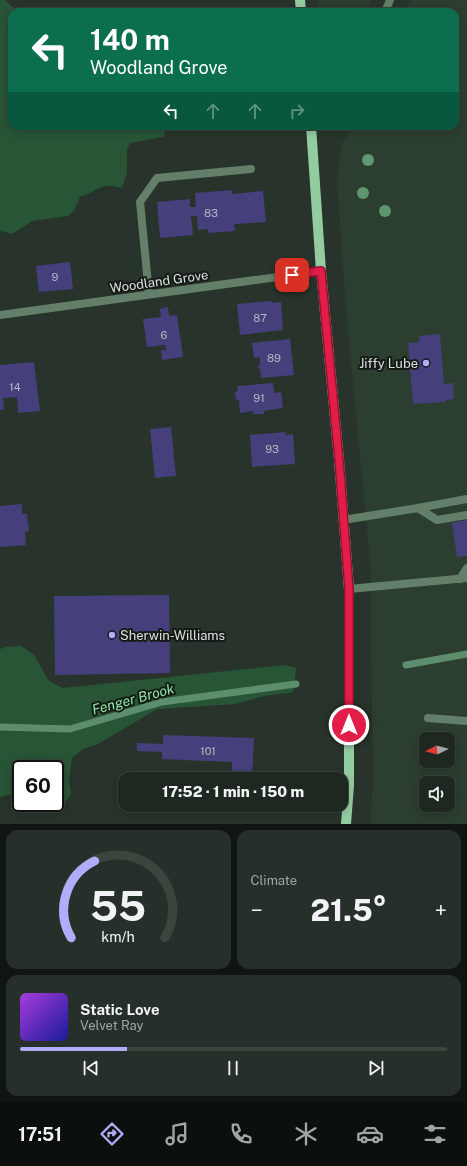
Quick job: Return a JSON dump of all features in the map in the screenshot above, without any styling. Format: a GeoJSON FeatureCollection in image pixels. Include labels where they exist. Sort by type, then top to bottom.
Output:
{"type":"FeatureCollection","features":[{"type":"Feature","properties":{"kind":"main road"},"geometry":{"type":"LineString","coordinates":[[311,130],[321,271],[339,460],[342,520],[349,589],[349,785],[346,824]]}},
{"type":"Feature","properties":{"kind":"street"},"geometry":{"type":"LineString","coordinates":[[149,294],[140,202],[157,178],[252,169]]}},
{"type":"Feature","properties":{"kind":"street","name":"Woodland Grove"},"geometry":{"type":"LineString","coordinates":[[0,315],[321,271]]}},
{"type":"Feature","properties":{"kind":"street"},"geometry":{"type":"LineString","coordinates":[[342,520],[467,499]]}},
{"type":"Feature","properties":{"kind":"street"},"geometry":{"type":"LineString","coordinates":[[418,508],[437,520],[467,515]]}},
{"type":"Feature","properties":{"kind":"street"},"geometry":{"type":"LineString","coordinates":[[349,589],[463,579],[467,568]]}},
{"type":"Feature","properties":{"kind":"street"},"geometry":{"type":"LineString","coordinates":[[428,718],[467,721]]}},
{"type":"Feature","properties":{"kind":"shaded area"},"geometry":{"type":"Polygon","coordinates":[[[318,0],[371,0],[367,8],[319,8],[318,0]]]}},
{"type":"Feature","properties":{"kind":"shaded area"},"geometry":{"type":"Polygon","coordinates":[[[410,0],[467,0],[467,824],[370,824],[373,782],[370,561],[346,310],[337,180],[342,145],[349,130],[459,130],[459,8],[407,8],[410,0]]]}},
{"type":"Feature","properties":{"kind":"green space"},"geometry":{"type":"Polygon","coordinates":[[[0,0],[6,0],[14,8],[8,8],[8,130],[164,130],[165,134],[163,137],[130,143],[127,150],[127,173],[122,188],[108,186],[80,197],[74,211],[68,216],[32,221],[12,234],[0,230],[0,0]]]}},
{"type":"Feature","properties":{"kind":"green space"},"geometry":{"type":"Polygon","coordinates":[[[21,646],[34,655],[49,681],[63,688],[285,665],[296,668],[294,690],[291,693],[268,695],[235,704],[157,709],[98,744],[83,749],[72,758],[69,780],[71,794],[64,804],[64,760],[12,760],[12,795],[3,796],[0,798],[0,649],[21,646]]]}},
{"type":"Feature","properties":{"kind":"building"},"geometry":{"type":"Polygon","coordinates":[[[232,190],[232,194],[263,191],[266,222],[234,224],[235,231],[208,233],[208,229],[198,230],[197,216],[191,216],[193,235],[160,238],[157,202],[190,199],[190,207],[196,207],[195,193],[232,190]]]}},
{"type":"Feature","properties":{"kind":"building"},"geometry":{"type":"Polygon","coordinates":[[[70,262],[73,289],[39,292],[36,266],[70,262]]]}},
{"type":"Feature","properties":{"kind":"building"},"geometry":{"type":"Polygon","coordinates":[[[271,301],[272,303],[281,302],[283,330],[240,335],[237,304],[271,301]]]}},
{"type":"Feature","properties":{"kind":"building"},"geometry":{"type":"Polygon","coordinates":[[[168,307],[169,316],[177,315],[183,357],[162,360],[161,350],[166,350],[165,345],[147,347],[143,319],[161,317],[160,309],[168,307]]]}},
{"type":"Feature","properties":{"kind":"building","name":"Jiffy Lube"},"geometry":{"type":"Polygon","coordinates":[[[440,334],[444,384],[453,383],[454,399],[445,400],[446,402],[413,404],[408,343],[419,342],[419,336],[440,334]]]}},
{"type":"Feature","properties":{"kind":"building"},"geometry":{"type":"Polygon","coordinates":[[[290,339],[294,375],[261,378],[260,368],[257,369],[260,364],[260,357],[254,358],[252,343],[290,339]]]}},
{"type":"Feature","properties":{"kind":"building"},"geometry":{"type":"Polygon","coordinates":[[[34,362],[40,411],[18,413],[17,397],[3,398],[4,410],[0,410],[0,365],[34,362]]]}},
{"type":"Feature","properties":{"kind":"building"},"geometry":{"type":"Polygon","coordinates":[[[273,383],[274,393],[281,392],[283,408],[264,411],[264,414],[253,414],[253,411],[240,413],[239,400],[236,400],[235,392],[238,391],[237,386],[273,383]]]}},
{"type":"Feature","properties":{"kind":"building"},"geometry":{"type":"Polygon","coordinates":[[[171,427],[176,476],[155,478],[150,429],[171,427]]]}},
{"type":"Feature","properties":{"kind":"building"},"geometry":{"type":"Polygon","coordinates":[[[286,432],[285,435],[293,434],[295,464],[252,467],[250,435],[286,432]]]}},
{"type":"Feature","properties":{"kind":"building"},"geometry":{"type":"Polygon","coordinates":[[[22,504],[22,514],[27,514],[29,531],[25,532],[26,545],[0,547],[0,506],[22,504]]]}},
{"type":"Feature","properties":{"kind":"building"},"geometry":{"type":"Polygon","coordinates":[[[467,520],[467,556],[457,557],[452,523],[467,520]]]}},
{"type":"Feature","properties":{"kind":"building","name":"Sherwin-Williams"},"geometry":{"type":"Polygon","coordinates":[[[169,595],[170,673],[55,675],[54,596],[169,595]]]}},
{"type":"Feature","properties":{"kind":"building"},"geometry":{"type":"Polygon","coordinates":[[[163,735],[254,738],[252,772],[232,772],[232,762],[162,759],[162,752],[137,751],[137,743],[163,744],[163,735]]]}},
{"type":"Feature","properties":{"kind":"waterway","name":"Fenger Brook"},"geometry":{"type":"LineString","coordinates":[[406,665],[467,654]]}},
{"type":"Feature","properties":{"kind":"waterway","name":"Fenger Brook"},"geometry":{"type":"LineString","coordinates":[[0,727],[70,729],[162,702],[296,684]]}},
{"type":"Feature","properties":{"kind":"place","name":"Jiffy Lube"},"geometry":{"type":"Point","coordinates":[426,363]}},
{"type":"Feature","properties":{"kind":"place","name":"Sherwin-Williams"},"geometry":{"type":"Point","coordinates":[112,635]}},
{"type":"Feature","properties":{"kind":"route"},"geometry":{"type":"LineString","coordinates":[[292,275],[321,271],[339,460],[342,520],[349,589],[349,725]]}}]}
